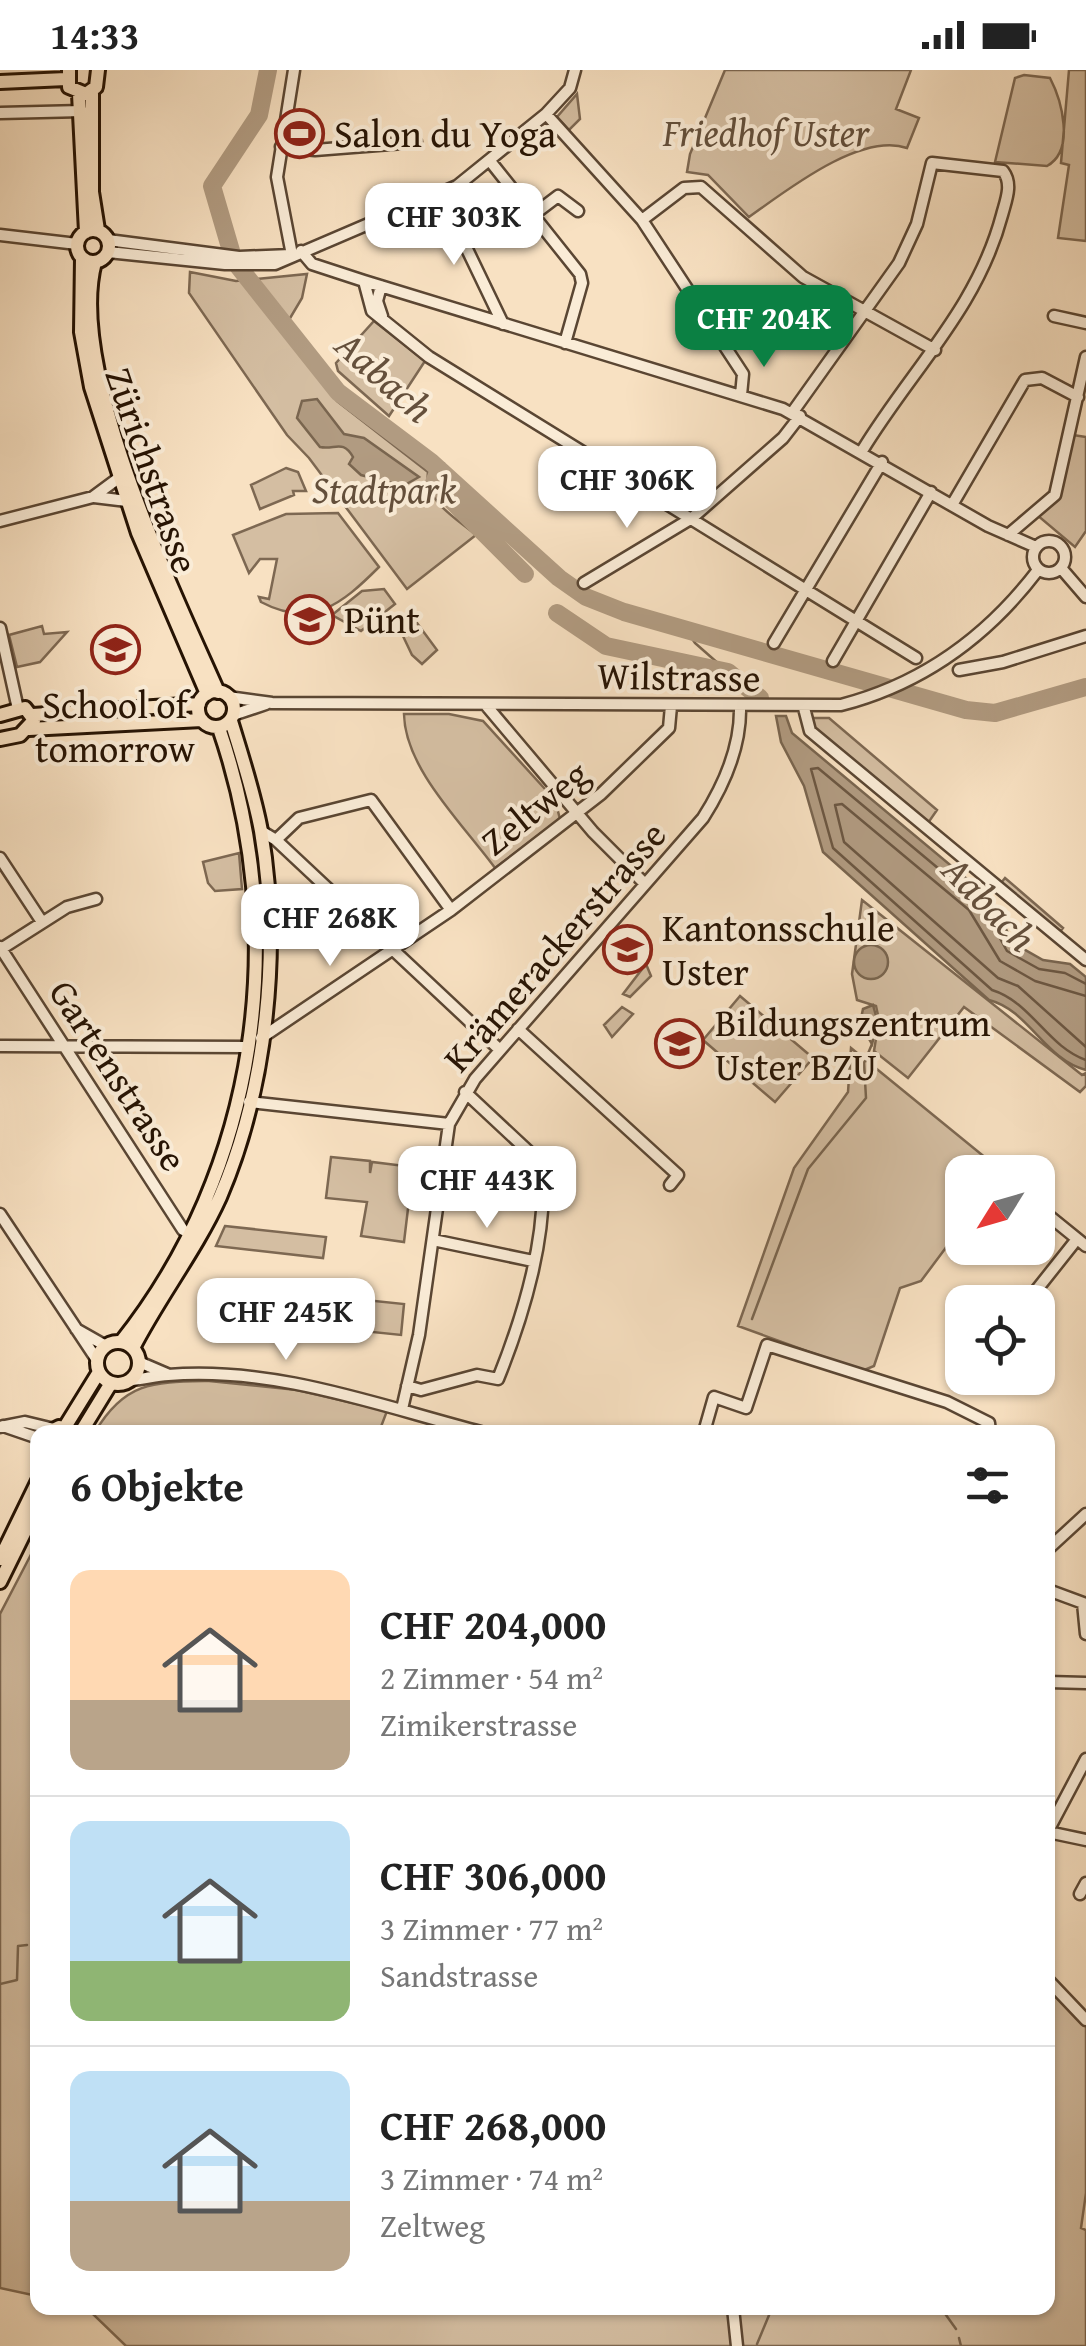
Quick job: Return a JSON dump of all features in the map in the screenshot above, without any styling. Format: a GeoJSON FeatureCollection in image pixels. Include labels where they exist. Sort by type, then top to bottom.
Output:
{"type":"FeatureCollection","features":[{"type":"Feature","properties":{"kind":"main road"},"geometry":{"type":"LineString","coordinates":[[98,70],[82,110],[100,239]]}},
{"type":"Feature","properties":{"kind":"main road"},"geometry":{"type":"LineString","coordinates":[[0,82],[68,75],[86,92],[92,192],[100,239]]}},
{"type":"Feature","properties":{"kind":"main road"},"geometry":{"type":"LineString","coordinates":[[85,255],[100,239]]}},
{"type":"Feature","properties":{"kind":"main road"},"geometry":{"type":"LineString","coordinates":[[85,255],[100,239]]}},
{"type":"Feature","properties":{"kind":"main road","name":"Zürichstrasse"},"geometry":{"type":"LineString","coordinates":[[85,255],[79,309],[84,362],[127,501],[213,697]]}},
{"type":"Feature","properties":{"kind":"main road","name":"Zürichstrasse"},"geometry":{"type":"LineString","coordinates":[[85,255],[95,362],[147,526],[213,697]]}},
{"type":"Feature","properties":{"kind":"main road"},"geometry":{"type":"LineString","coordinates":[[202,720],[213,697]]}},
{"type":"Feature","properties":{"kind":"main road"},"geometry":{"type":"LineString","coordinates":[[127,1345],[190,1234],[231,1135],[268,965],[270,836],[228,721],[213,697]]}},
{"type":"Feature","properties":{"kind":"main road"},"geometry":{"type":"LineString","coordinates":[[0,740],[31,722],[213,697]]}},
{"type":"Feature","properties":{"kind":"main road"},"geometry":{"type":"LineString","coordinates":[[0,715],[18,709],[31,722],[228,721]]}},
{"type":"Feature","properties":{"kind":"main road"},"geometry":{"type":"LineString","coordinates":[[127,1345],[219,1198],[250,1102],[257,964],[253,859],[228,721]]}},
{"type":"Feature","properties":{"kind":"main road"},"geometry":{"type":"LineString","coordinates":[[67,1425],[106,1346],[127,1345]]}},
{"type":"Feature","properties":{"kind":"main road"},"geometry":{"type":"LineString","coordinates":[[70,1425],[111,1383],[130,1380],[138,1362],[127,1345]]}},
{"type":"Feature","properties":{"kind":"main road"},"geometry":{"type":"LineString","coordinates":[[98,1366],[111,1383]]}},
{"type":"Feature","properties":{"kind":"main road"},"geometry":{"type":"LineString","coordinates":[[0,1560],[30,1498]]}},
{"type":"Feature","properties":{"kind":"main road"},"geometry":{"type":"LineString","coordinates":[[0,1582],[30,1521]]}},
{"type":"Feature","properties":{"kind":"street"},"geometry":{"type":"LineString","coordinates":[[294,70],[281,147],[279,197],[296,253],[312,264],[796,415],[1036,547]]}},
{"type":"Feature","properties":{"kind":"street"},"geometry":{"type":"LineString","coordinates":[[100,239],[224,260],[296,253],[441,195],[490,161],[546,114],[570,88],[575,70]]}},
{"type":"Feature","properties":{"kind":"street"},"geometry":{"type":"LineString","coordinates":[[0,113],[82,110]]}},
{"type":"Feature","properties":{"kind":"street"},"geometry":{"type":"LineString","coordinates":[[546,114],[642,220],[744,374],[741,395]]}},
{"type":"Feature","properties":{"kind":"street"},"geometry":{"type":"LineString","coordinates":[[281,147],[315,150],[416,142]]}},
{"type":"Feature","properties":{"kind":"street"},"geometry":{"type":"LineString","coordinates":[[490,161],[580,274],[582,283],[565,342]]}},
{"type":"Feature","properties":{"kind":"street"},"geometry":{"type":"LineString","coordinates":[[584,583],[692,518],[782,438],[908,245],[932,164],[997,169],[1006,174],[1007,198],[991,251],[968,302],[862,451]]}},
{"type":"Feature","properties":{"kind":"street"},"geometry":{"type":"LineString","coordinates":[[642,220],[684,188],[701,187],[780,260],[935,350]]}},
{"type":"Feature","properties":{"kind":"street"},"geometry":{"type":"LineString","coordinates":[[441,195],[503,324]]}},
{"type":"Feature","properties":{"kind":"street"},"geometry":{"type":"LineString","coordinates":[[533,215],[558,196],[578,210]]}},
{"type":"Feature","properties":{"kind":"street"},"geometry":{"type":"LineString","coordinates":[[0,235],[85,255]]}},
{"type":"Feature","properties":{"kind":"street"},"geometry":{"type":"LineString","coordinates":[[364,281],[367,302],[388,326],[429,357],[916,658]]}},
{"type":"Feature","properties":{"kind":"street"},"geometry":{"type":"LineString","coordinates":[[381,286],[378,310],[388,326]]}},
{"type":"Feature","properties":{"kind":"street"},"geometry":{"type":"LineString","coordinates":[[1054,316],[1086,323]]}},
{"type":"Feature","properties":{"kind":"street"},"geometry":{"type":"LineString","coordinates":[[1008,535],[1056,494],[1086,358]]}},
{"type":"Feature","properties":{"kind":"street"},"geometry":{"type":"LineString","coordinates":[[952,504],[1025,380],[1042,378],[1078,397]]}},
{"type":"Feature","properties":{"kind":"street"},"geometry":{"type":"LineString","coordinates":[[774,643],[882,462]]}},
{"type":"Feature","properties":{"kind":"street"},"geometry":{"type":"LineString","coordinates":[[93,497],[120,477]]}},
{"type":"Feature","properties":{"kind":"street"},"geometry":{"type":"LineString","coordinates":[[834,661],[930,492]]}},
{"type":"Feature","properties":{"kind":"street"},"geometry":{"type":"LineString","coordinates":[[0,521],[93,497],[127,501]]}},
{"type":"Feature","properties":{"kind":"street"},"geometry":{"type":"LineString","coordinates":[[1047,541],[1060,544],[1066,556],[1062,568],[1050,574],[1038,570],[1032,559],[1036,547],[1047,541]]}},
{"type":"Feature","properties":{"kind":"street"},"geometry":{"type":"LineString","coordinates":[[1062,568],[1086,597]]}},
{"type":"Feature","properties":{"kind":"street","name":"Wilstrasse"},"geometry":{"type":"LineString","coordinates":[[213,697],[272,702],[804,708],[877,696],[906,683],[987,629],[1038,570]]}},
{"type":"Feature","properties":{"kind":"street"},"geometry":{"type":"LineString","coordinates":[[0,628],[18,709]]}},
{"type":"Feature","properties":{"kind":"street"},"geometry":{"type":"LineString","coordinates":[[959,670],[1003,662],[1086,636]]}},
{"type":"Feature","properties":{"kind":"street","name":"Wilstrasse"},"geometry":{"type":"LineString","coordinates":[[228,721],[272,702]]}},
{"type":"Feature","properties":{"kind":"street"},"geometry":{"type":"LineString","coordinates":[[485,704],[576,812],[646,884]]}},
{"type":"Feature","properties":{"kind":"street","name":"Zeltweg"},"geometry":{"type":"LineString","coordinates":[[254,1042],[452,910],[576,812],[669,728],[670,706]]}},
{"type":"Feature","properties":{"kind":"street","name":"Krämerackerstrasse"},"geometry":{"type":"LineString","coordinates":[[402,1409],[449,1124],[466,1092],[500,1050],[704,818],[721,790],[740,707]]}},
{"type":"Feature","properties":{"kind":"street"},"geometry":{"type":"LineString","coordinates":[[804,708],[810,731],[1086,960]]}},
{"type":"Feature","properties":{"kind":"street"},"geometry":{"type":"LineString","coordinates":[[452,910],[371,800],[298,818],[270,836],[500,1050]]}},
{"type":"Feature","properties":{"kind":"street"},"geometry":{"type":"LineString","coordinates":[[0,858],[42,922]]}},
{"type":"Feature","properties":{"kind":"street"},"geometry":{"type":"LineString","coordinates":[[1,948],[75,903],[96,899]]}},
{"type":"Feature","properties":{"kind":"street","name":"Gartenstrasse"},"geometry":{"type":"LineString","coordinates":[[1,948],[183,1230],[190,1234]]}},
{"type":"Feature","properties":{"kind":"street"},"geometry":{"type":"LineString","coordinates":[[518,1029],[678,1175],[670,1184]]}},
{"type":"Feature","properties":{"kind":"street"},"geometry":{"type":"LineString","coordinates":[[0,1046],[254,1042]]}},
{"type":"Feature","properties":{"kind":"street"},"geometry":{"type":"LineString","coordinates":[[408,1386],[422,1390],[477,1375],[498,1380],[516,1334],[542,1217],[541,1163],[466,1092]]}},
{"type":"Feature","properties":{"kind":"street"},"geometry":{"type":"LineString","coordinates":[[250,1102],[449,1124]]}},
{"type":"Feature","properties":{"kind":"street"},"geometry":{"type":"LineString","coordinates":[[0,1214],[98,1366]]}},
{"type":"Feature","properties":{"kind":"street"},"geometry":{"type":"LineString","coordinates":[[1043,1285],[1082,1242],[1055,1221]]}},
{"type":"Feature","properties":{"kind":"street"},"geometry":{"type":"LineString","coordinates":[[432,1240],[532,1261]]}},
{"type":"Feature","properties":{"kind":"street"},"geometry":{"type":"LineString","coordinates":[[73,1326],[106,1346]]}},
{"type":"Feature","properties":{"kind":"street"},"geometry":{"type":"LineString","coordinates":[[706,1425],[714,1397],[746,1408],[766,1345],[946,1402],[989,1425]]}},
{"type":"Feature","properties":{"kind":"street"},"geometry":{"type":"LineString","coordinates":[[138,1362],[168,1375]]}},
{"type":"Feature","properties":{"kind":"street"},"geometry":{"type":"LineString","coordinates":[[130,1380],[168,1375],[274,1381],[457,1425]]}},
{"type":"Feature","properties":{"kind":"street"},"geometry":{"type":"LineString","coordinates":[[2,1426],[25,1422],[38,1425]]}},
{"type":"Feature","properties":{"kind":"street"},"geometry":{"type":"LineString","coordinates":[[2,1426],[30,1435]]}},
{"type":"Feature","properties":{"kind":"street"},"geometry":{"type":"LineString","coordinates":[[1055,1543],[1086,1514]]}},
{"type":"Feature","properties":{"kind":"street"},"geometry":{"type":"LineString","coordinates":[[1055,1593],[1084,1604],[1086,1634]]}},
{"type":"Feature","properties":{"kind":"street"},"geometry":{"type":"LineString","coordinates":[[1055,1682],[1086,1683]]}},
{"type":"Feature","properties":{"kind":"street"},"geometry":{"type":"LineString","coordinates":[[1055,1818],[1086,1759]]}},
{"type":"Feature","properties":{"kind":"street"},"geometry":{"type":"LineString","coordinates":[[1055,1833],[1086,1840]]}},
{"type":"Feature","properties":{"kind":"street"},"geometry":{"type":"LineString","coordinates":[[1055,1987],[1086,2020]]}},
{"type":"Feature","properties":{"kind":"street"},"geometry":{"type":"LineString","coordinates":[[735,2315],[737,2346]]}},
{"type":"Feature","properties":{"kind":"green space","name":"Friedhof Uster"},"geometry":{"type":"Polygon","coordinates":[[[725,70],[911,70],[896,109],[919,118],[907,148],[888,145],[846,156],[749,217],[708,175],[687,172],[690,154],[725,70]]]}},
{"type":"Feature","properties":{"kind":"green space"},"geometry":{"type":"Polygon","coordinates":[[[1069,70],[1086,70],[1086,241],[1058,238],[1069,165],[1061,163],[1069,70]]]}},
{"type":"Feature","properties":{"kind":"green space"},"geometry":{"type":"Polygon","coordinates":[[[1015,78],[1050,78],[1062,111],[1061,148],[1047,166],[995,162],[1015,78]]]}},
{"type":"Feature","properties":{"kind":"green space"},"geometry":{"type":"Polygon","coordinates":[[[577,94],[580,119],[569,130],[557,117],[577,94]]]}},
{"type":"Feature","properties":{"kind":"green space","name":"Stadtpark"},"geometry":{"type":"Polygon","coordinates":[[[190,272],[236,281],[307,274],[302,298],[283,330],[337,401],[428,472],[436,500],[476,535],[407,589],[309,458],[287,435],[189,293],[190,272]]]}},
{"type":"Feature","properties":{"kind":"green space"},"geometry":{"type":"Polygon","coordinates":[[[374,321],[425,361],[389,416],[338,371],[336,363],[374,321]]]}},
{"type":"Feature","properties":{"kind":"green space"},"geometry":{"type":"Polygon","coordinates":[[[1073,435],[1086,437],[1086,531],[1075,547],[1037,515],[1058,495],[1073,435]]]}},
{"type":"Feature","properties":{"kind":"green space"},"geometry":{"type":"Polygon","coordinates":[[[286,468],[298,472],[306,491],[293,491],[294,495],[260,509],[251,485],[286,468]]]}},
{"type":"Feature","properties":{"kind":"green space"},"geometry":{"type":"Polygon","coordinates":[[[338,513],[379,567],[339,601],[311,613],[279,610],[261,602],[259,597],[269,599],[277,559],[260,559],[249,573],[233,535],[286,514],[338,513]]]}},
{"type":"Feature","properties":{"kind":"green space"},"geometry":{"type":"Polygon","coordinates":[[[384,589],[395,604],[361,631],[332,615],[362,591],[384,589]]]}},
{"type":"Feature","properties":{"kind":"green space"},"geometry":{"type":"Polygon","coordinates":[[[417,623],[437,650],[422,664],[412,655],[402,634],[417,623]]]}},
{"type":"Feature","properties":{"kind":"green space"},"geometry":{"type":"Polygon","coordinates":[[[42,626],[44,634],[67,632],[40,662],[17,667],[9,635],[42,626]]]}},
{"type":"Feature","properties":{"kind":"green space"},"geometry":{"type":"Polygon","coordinates":[[[404,714],[449,714],[483,721],[555,800],[560,819],[495,868],[425,775],[407,735],[404,714]]]}},
{"type":"Feature","properties":{"kind":"green space"},"geometry":{"type":"Polygon","coordinates":[[[808,718],[829,718],[937,810],[928,823],[818,732],[808,718]]]}},
{"type":"Feature","properties":{"kind":"green space"},"geometry":{"type":"Polygon","coordinates":[[[239,853],[242,889],[215,891],[208,883],[203,862],[239,853]]]}},
{"type":"Feature","properties":{"kind":"green space"},"geometry":{"type":"Polygon","coordinates":[[[1005,878],[1063,928],[1059,933],[1001,883],[1005,878]]]}},
{"type":"Feature","properties":{"kind":"green space"},"geometry":{"type":"Polygon","coordinates":[[[862,900],[1082,1075],[1086,1073],[1086,1086],[1080,1092],[964,1007],[908,1078],[874,1051],[879,1020],[876,1006],[857,1000],[852,974],[862,900]]]}},
{"type":"Feature","properties":{"kind":"green space"},"geometry":{"type":"Polygon","coordinates":[[[646,964],[651,976],[630,997],[623,994],[646,964]]]}},
{"type":"Feature","properties":{"kind":"green space"},"geometry":{"type":"Polygon","coordinates":[[[740,996],[813,1058],[775,1102],[703,1040],[740,996]]]}},
{"type":"Feature","properties":{"kind":"green space"},"geometry":{"type":"Polygon","coordinates":[[[622,1007],[633,1014],[612,1037],[604,1025],[622,1007]]]}},
{"type":"Feature","properties":{"kind":"green space"},"geometry":{"type":"Polygon","coordinates":[[[851,1048],[982,1155],[945,1155],[945,1249],[921,1281],[900,1288],[874,1366],[862,1371],[738,1326],[794,1168],[848,1092],[851,1048]]]}},
{"type":"Feature","properties":{"kind":"green space"},"geometry":{"type":"Polygon","coordinates":[[[331,1157],[370,1161],[370,1173],[372,1162],[413,1167],[404,1242],[361,1236],[367,1202],[326,1198],[331,1157]]]}},
{"type":"Feature","properties":{"kind":"green space"},"geometry":{"type":"Polygon","coordinates":[[[225,1226],[326,1237],[323,1258],[216,1246],[225,1226]]]}},
{"type":"Feature","properties":{"kind":"green space"},"geometry":{"type":"Polygon","coordinates":[[[346,1298],[404,1304],[401,1335],[343,1329],[346,1298]]]}},
{"type":"Feature","properties":{"kind":"green space"},"geometry":{"type":"Polygon","coordinates":[[[209,1381],[297,1390],[387,1411],[382,1425],[100,1425],[130,1394],[172,1382],[209,1381]]]}},
{"type":"Feature","properties":{"kind":"green space"},"geometry":{"type":"Polygon","coordinates":[[[30,1556],[30,2294],[0,2288],[0,1614],[30,1556]]]}},
{"type":"Feature","properties":{"kind":"green space"},"geometry":{"type":"Polygon","coordinates":[[[1055,1988],[1086,2019],[1086,2193],[1081,2228],[1086,2230],[1086,2346],[126,2346],[94,2315],[1055,2315],[1055,1988]]]}},
{"type":"Feature","properties":{"kind":"water"},"geometry":{"type":"Polygon","coordinates":[[[317,399],[344,434],[364,438],[419,477],[403,486],[361,475],[349,464],[353,457],[346,448],[320,447],[297,418],[302,401],[317,399]]]}},
{"type":"Feature","properties":{"kind":"water"},"geometry":{"type":"Polygon","coordinates":[[[776,716],[786,716],[792,733],[991,899],[1013,943],[1043,960],[1070,964],[1086,977],[1086,1070],[1059,1056],[1015,1014],[989,1000],[823,852],[804,786],[781,742],[776,716]]]}},
{"type":"Feature","properties":{"kind":"water"},"geometry":{"type":"Polygon","coordinates":[[[871,945],[883,950],[888,962],[883,974],[871,979],[859,974],[854,962],[859,950],[871,945]]]}},
{"type":"Feature","properties":{"kind":"water"},"geometry":{"type":"Polygon","coordinates":[[[873,1005],[878,1023],[872,1044],[860,1023],[863,1009],[873,1005]]]}},
{"type":"Feature","properties":{"kind":"waterway","name":"Aabach"},"geometry":{"type":"LineString","coordinates":[[268,70],[259,115],[212,186],[234,261],[338,392],[431,462],[559,578],[586,597],[624,612],[966,710],[995,713],[1086,687]]}},
{"type":"Feature","properties":{"kind":"waterway"},"geometry":{"type":"LineString","coordinates":[[439,469],[434,483],[525,574]]}},
{"type":"Feature","properties":{"kind":"waterway"},"geometry":{"type":"LineString","coordinates":[[557,613],[606,646],[728,672],[760,698]]}},
{"type":"Feature","properties":{"kind":"waterway","name":"Aabach"},"geometry":{"type":"LineString","coordinates":[[685,628],[695,643],[728,672]]}},
{"type":"Feature","properties":{"kind":"waterway"},"geometry":{"type":"LineString","coordinates":[[752,1319],[808,1169],[866,1098],[864,1063],[872,1044]]}},
{"type":"Feature","properties":{"kind":"waterway"},"geometry":{"type":"LineString","coordinates":[[0,1984],[17,1980],[18,1946],[27,1945]]}},
{"type":"Feature","properties":{"kind":"waterway"},"geometry":{"type":"LineString","coordinates":[[757,2344],[769,2315]]}},
{"type":"Feature","properties":{"kind":"waterway"},"geometry":{"type":"LineString","coordinates":[[946,2315],[956,2329]]}},
{"type":"Feature","properties":{"kind":"waterway"},"geometry":{"type":"LineString","coordinates":[[959,2338],[961,2346]]}},
{"type":"Feature","properties":{"kind":"place","name":"Salon du Yoga"},"geometry":{"type":"Point","coordinates":[299,133]}},
{"type":"Feature","properties":{"kind":"place","name":"Pünt"},"geometry":{"type":"Point","coordinates":[309,619]}},
{"type":"Feature","properties":{"kind":"place","name":"School of tomorrow"},"geometry":{"type":"Point","coordinates":[115,650]}},
{"type":"Feature","properties":{"kind":"place","name":"Kantonsschule Uster"},"geometry":{"type":"Point","coordinates":[627,949]}},
{"type":"Feature","properties":{"kind":"place","name":"Bildungszentrum Uster BZU"},"geometry":{"type":"Point","coordinates":[680,1044]}}]}
